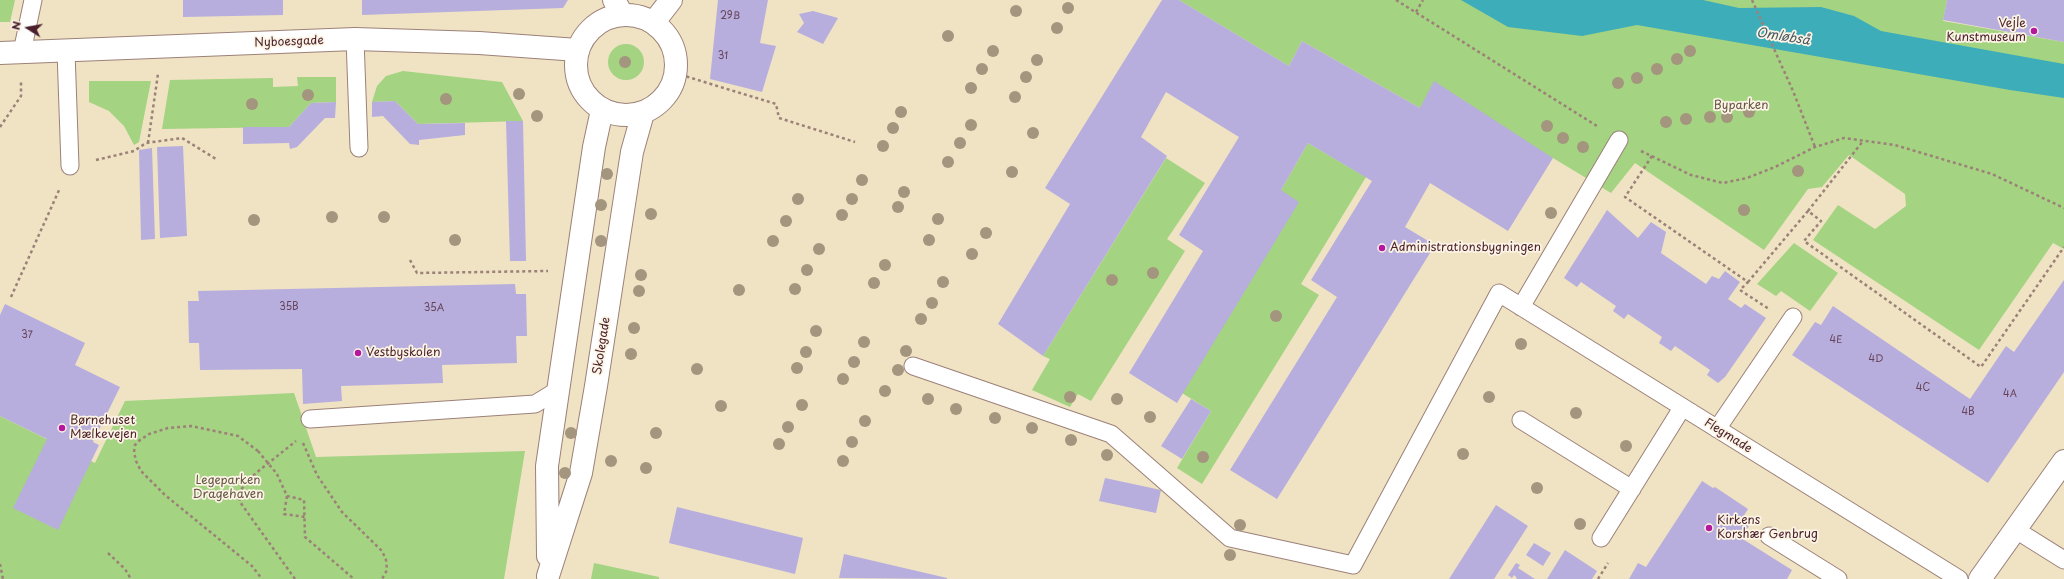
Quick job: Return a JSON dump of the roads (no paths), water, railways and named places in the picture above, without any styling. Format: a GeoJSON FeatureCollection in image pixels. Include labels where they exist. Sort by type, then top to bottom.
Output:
{"type":"FeatureCollection","features":[{"type":"Feature","properties":{"kind":"street"},"geometry":{"type":"LineString","coordinates":[[654,22],[671,0]]}},
{"type":"Feature","properties":{"kind":"street"},"geometry":{"type":"LineString","coordinates":[[618,7],[654,22],[669,37],[676,57],[676,73],[668,93],[658,104],[643,113],[621,115],[602,110],[589,99],[578,82],[576,65],[578,50],[584,37],[594,26],[618,7]]}},
{"type":"Feature","properties":{"kind":"street","name":"Nyboesgade"},"geometry":{"type":"LineString","coordinates":[[0,53],[355,39],[479,43],[578,50]]}},
{"type":"Feature","properties":{"kind":"street","name":"Skolegade"},"geometry":{"type":"LineString","coordinates":[[548,578],[547,466],[594,147],[602,110]]}},
{"type":"Feature","properties":{"kind":"street","name":"Skolegade"},"geometry":{"type":"LineString","coordinates":[[548,578],[581,473],[632,152],[643,113]]}},
{"type":"Feature","properties":{"kind":"street"},"geometry":{"type":"LineString","coordinates":[[1980,579],[2064,461]]}},
{"type":"Feature","properties":{"kind":"lane"},"geometry":{"type":"LineString","coordinates":[[22,52],[33,0]]}},
{"type":"Feature","properties":{"kind":"lane"},"geometry":{"type":"LineString","coordinates":[[355,39],[360,148]]}},
{"type":"Feature","properties":{"kind":"lane"},"geometry":{"type":"LineString","coordinates":[[66,51],[70,166]]}},
{"type":"Feature","properties":{"kind":"lane"},"geometry":{"type":"LineString","coordinates":[[1521,306],[1619,140]]}},
{"type":"Feature","properties":{"kind":"lane","name":"Flegmade"},"geometry":{"type":"LineString","coordinates":[[913,366],[1111,434],[1230,538],[1353,565],[1499,293],[1959,579]]}},
{"type":"Feature","properties":{"kind":"lane"},"geometry":{"type":"LineString","coordinates":[[1717,429],[1793,317]]}},
{"type":"Feature","properties":{"kind":"lane"},"geometry":{"type":"LineString","coordinates":[[310,419],[535,404],[558,390]]}},
{"type":"Feature","properties":{"kind":"lane"},"geometry":{"type":"LineString","coordinates":[[1601,538],[1682,408]]}},
{"type":"Feature","properties":{"kind":"lane"},"geometry":{"type":"LineString","coordinates":[[1521,420],[1632,489]]}},
{"type":"Feature","properties":{"kind":"lane"},"geometry":{"type":"LineString","coordinates":[[2016,530],[2064,560]]}},
{"type":"Feature","properties":{"kind":"lane"},"geometry":{"type":"LineString","coordinates":[[1769,536],[1838,579]]}},
{"type":"Feature","properties":{"kind":"water","name":"Omløbså"},"geometry":{"type":"Polygon","coordinates":[[[1461,0],[1703,0],[1739,8],[1821,7],[1854,16],[1881,31],[2064,64],[2064,98],[2010,90],[1637,25],[1582,36],[1508,27],[1461,0]]]}},
{"type":"Feature","properties":{"kind":"place","name":"Vejle Kunstmuseum"},"geometry":{"type":"Point","coordinates":[2034,31]}},
{"type":"Feature","properties":{"kind":"place","name":"Administrationsbygningen"},"geometry":{"type":"Point","coordinates":[1382,248]}},
{"type":"Feature","properties":{"kind":"place","name":"Vestbyskolen"},"geometry":{"type":"Point","coordinates":[358,353]}},
{"type":"Feature","properties":{"kind":"place","name":"Børnehuset Mælkevejen"},"geometry":{"type":"Point","coordinates":[62,428]}},
{"type":"Feature","properties":{"kind":"place","name":"Kirkens Korshær Genbrug"},"geometry":{"type":"Point","coordinates":[1709,528]}},
{"type":"Feature","properties":{"kind":"park label","name":"Byparken"},"geometry":{"type":"Point","coordinates":[1741,106]}},
{"type":"Feature","properties":{"kind":"park label","name":"Legeparken Dragehaven"},"geometry":{"type":"Point","coordinates":[228,488]}}]}
